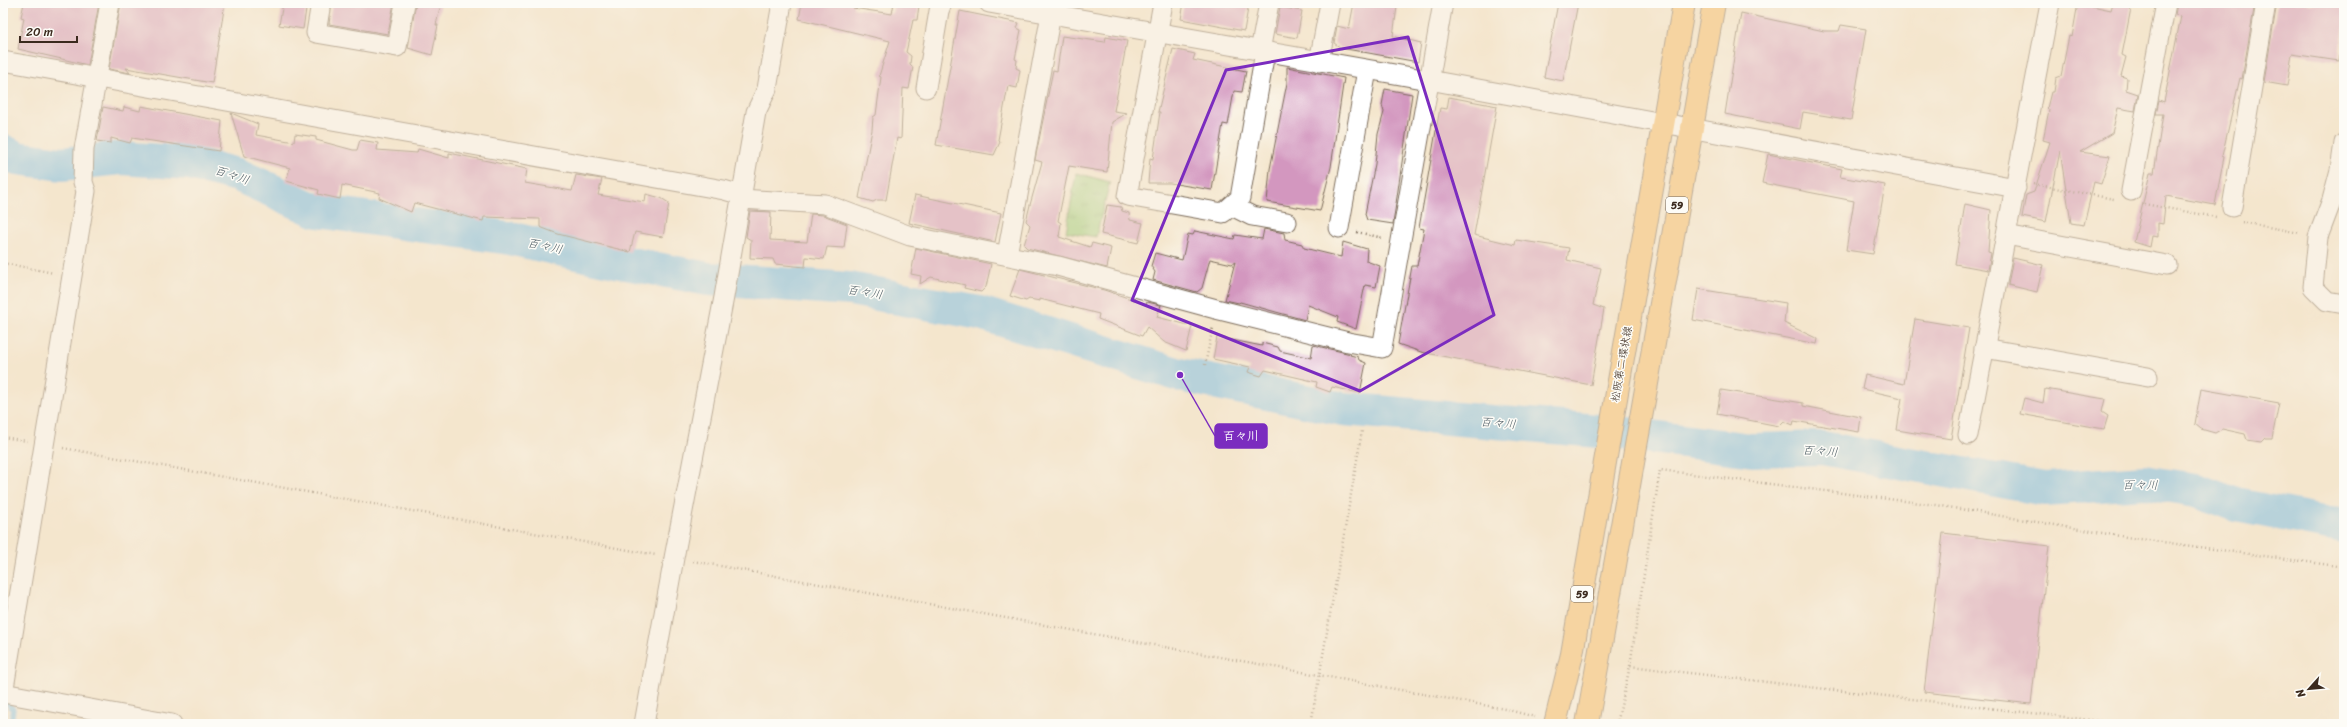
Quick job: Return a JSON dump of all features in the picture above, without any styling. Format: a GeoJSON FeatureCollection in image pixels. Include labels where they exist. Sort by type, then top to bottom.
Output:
{"type":"FeatureCollection","features":[{"type":"Feature","properties":{"kind":"main road","name":"松阪第二環状線"},"geometry":{"type":"LineString","coordinates":[[1555,723],[1572,654],[1684,3]]}},
{"type":"Feature","properties":{"kind":"main road","name":"59"},"geometry":{"type":"LineString","coordinates":[[1587,724],[1714,3]]}},
{"type":"Feature","properties":{"kind":"street"},"geometry":{"type":"LineString","coordinates":[[110,3],[84,149],[83,182],[86,191],[3,693],[172,724]]}},
{"type":"Feature","properties":{"kind":"street"},"geometry":{"type":"LineString","coordinates":[[321,3],[316,34],[397,47],[405,3]]}},
{"type":"Feature","properties":{"kind":"street"},"geometry":{"type":"LineString","coordinates":[[644,724],[724,297],[756,112],[767,89],[782,3]]}},
{"type":"Feature","properties":{"kind":"street"},"geometry":{"type":"LineString","coordinates":[[926,88],[939,11],[942,3]]}},
{"type":"Feature","properties":{"kind":"street"},"geometry":{"type":"LineString","coordinates":[[989,3],[1055,11],[1158,34],[1429,80],[2017,185]]}},
{"type":"Feature","properties":{"kind":"street"},"geometry":{"type":"LineString","coordinates":[[1163,3],[1127,196],[1223,213],[1240,198],[1263,52],[1269,3]]}},
{"type":"Feature","properties":{"kind":"street"},"geometry":{"type":"LineString","coordinates":[[1319,62],[1330,3]]}},
{"type":"Feature","properties":{"kind":"street"},"geometry":{"type":"LineString","coordinates":[[3,61],[724,190],[741,197],[825,204],[910,236],[1058,266],[1216,309],[1348,342],[1382,348],[1402,242],[1443,3]]}},
{"type":"Feature","properties":{"kind":"street"},"geometry":{"type":"LineString","coordinates":[[1968,435],[2017,185],[2050,3]]}},
{"type":"Feature","properties":{"kind":"street"},"geometry":{"type":"LineString","coordinates":[[2131,198],[2166,3]]}},
{"type":"Feature","properties":{"kind":"street"},"geometry":{"type":"LineString","coordinates":[[2230,215],[2266,3]]}},
{"type":"Feature","properties":{"kind":"street"},"geometry":{"type":"LineString","coordinates":[[1007,255],[1055,11]]}},
{"type":"Feature","properties":{"kind":"street"},"geometry":{"type":"LineString","coordinates":[[1339,228],[1367,70]]}},
{"type":"Feature","properties":{"kind":"street"},"geometry":{"type":"LineString","coordinates":[[2344,143],[2340,170],[2332,200],[2318,236],[2312,287],[2326,300],[2344,304]]}},
{"type":"Feature","properties":{"kind":"street"},"geometry":{"type":"LineString","coordinates":[[1232,206],[1252,216],[1287,222]]}},
{"type":"Feature","properties":{"kind":"street"},"geometry":{"type":"LineString","coordinates":[[2006,235],[2167,265]]}},
{"type":"Feature","properties":{"kind":"street"},"geometry":{"type":"LineString","coordinates":[[1984,348],[2148,377]]}},
{"type":"Feature","properties":{"kind":"path"},"geometry":{"type":"LineString","coordinates":[[2017,185],[2131,198],[2230,215],[2318,236]]}},
{"type":"Feature","properties":{"kind":"path"},"geometry":{"type":"LineString","coordinates":[[1339,228],[1402,242]]}},
{"type":"Feature","properties":{"kind":"path"},"geometry":{"type":"LineString","coordinates":[[3,263],[72,276]]}},
{"type":"Feature","properties":{"kind":"path"},"geometry":{"type":"LineString","coordinates":[[1204,366],[1216,309]]}},
{"type":"Feature","properties":{"kind":"path"},"geometry":{"type":"LineString","coordinates":[[1311,724],[1362,431]]}},
{"type":"Feature","properties":{"kind":"path"},"geometry":{"type":"LineString","coordinates":[[3,437],[1505,709],[1555,723]]}},
{"type":"Feature","properties":{"kind":"path"},"geometry":{"type":"LineString","coordinates":[[1617,724],[1630,666],[1660,470],[1936,505],[2126,537],[2344,567]]}},
{"type":"Feature","properties":{"kind":"path"},"geometry":{"type":"LineString","coordinates":[[1630,666],[2125,724]]}},
{"type":"Feature","properties":{"kind":"highlighted area"},"geometry":{"type":"Polygon","coordinates":[[[1408,37],[1494,315],[1360,391],[1132,300],[1226,70],[1408,37]]]}},
{"type":"Feature","properties":{"kind":"green space"},"geometry":{"type":"Polygon","coordinates":[[[1076,173],[1110,182],[1096,237],[1066,232],[1076,173]]]}},
{"type":"Feature","properties":{"kind":"building"},"geometry":{"type":"Polygon","coordinates":[[[24,3],[99,3],[88,65],[18,49],[24,18],[21,17],[24,3]]]}},
{"type":"Feature","properties":{"kind":"building"},"geometry":{"type":"Polygon","coordinates":[[[121,3],[225,3],[212,83],[126,68],[130,73],[109,69],[121,3]]]}},
{"type":"Feature","properties":{"kind":"building"},"geometry":{"type":"Polygon","coordinates":[[[283,3],[307,3],[303,29],[279,25],[283,3]]]}},
{"type":"Feature","properties":{"kind":"building"},"geometry":{"type":"Polygon","coordinates":[[[332,3],[394,3],[388,34],[329,24],[332,3]]]}},
{"type":"Feature","properties":{"kind":"building"},"geometry":{"type":"Polygon","coordinates":[[[416,3],[441,3],[432,55],[408,48],[416,3]]]}},
{"type":"Feature","properties":{"kind":"building"},"geometry":{"type":"Polygon","coordinates":[[[802,3],[854,3],[853,8],[892,14],[894,3],[919,6],[917,20],[913,20],[906,52],[911,56],[910,64],[913,67],[909,89],[903,88],[901,139],[897,138],[886,200],[877,200],[873,202],[859,198],[872,130],[873,117],[876,115],[881,77],[879,76],[890,41],[799,19],[802,3]]]}},
{"type":"Feature","properties":{"kind":"building"},"geometry":{"type":"Polygon","coordinates":[[[1184,3],[1249,3],[1244,31],[1181,19],[1184,3]]]}},
{"type":"Feature","properties":{"kind":"building"},"geometry":{"type":"Polygon","coordinates":[[[1354,3],[1373,3],[1397,7],[1393,36],[1421,43],[1418,62],[1341,48],[1334,43],[1337,26],[1349,29],[1354,3]]]}},
{"type":"Feature","properties":{"kind":"building"},"geometry":{"type":"Polygon","coordinates":[[[1558,3],[1578,3],[1563,81],[1544,77],[1558,3]]]}},
{"type":"Feature","properties":{"kind":"building"},"geometry":{"type":"Polygon","coordinates":[[[2078,3],[2111,10],[2113,3],[2132,3],[2122,55],[2126,57],[2121,76],[2127,78],[2126,90],[2138,94],[2135,111],[2118,108],[2112,133],[2080,152],[2110,156],[2101,184],[2094,182],[2084,225],[2071,223],[2060,151],[2046,222],[2022,217],[2026,195],[2034,192],[2050,142],[2043,140],[2049,110],[2047,108],[2051,92],[2054,92],[2056,78],[2061,76],[2069,36],[2072,37],[2078,3]]]}},
{"type":"Feature","properties":{"kind":"building"},"geometry":{"type":"Polygon","coordinates":[[[2177,3],[2255,3],[2242,79],[2240,78],[2222,156],[2224,157],[2215,205],[2166,196],[2163,224],[2158,223],[2158,237],[2152,236],[2150,247],[2134,242],[2150,173],[2154,173],[2163,114],[2156,114],[2159,100],[2164,102],[2181,16],[2175,15],[2177,3]]]}},
{"type":"Feature","properties":{"kind":"building"},"geometry":{"type":"Polygon","coordinates":[[[2277,3],[2344,3],[2344,26],[2339,61],[2292,54],[2287,86],[2264,82],[2277,3]]]}},
{"type":"Feature","properties":{"kind":"building"},"geometry":{"type":"Polygon","coordinates":[[[1280,7],[1302,11],[1297,38],[1275,34],[1280,7]]]}},
{"type":"Feature","properties":{"kind":"building"},"geometry":{"type":"Polygon","coordinates":[[[960,11],[1019,23],[1017,28],[1021,30],[1015,59],[1017,60],[1016,68],[1020,70],[1017,88],[1008,86],[998,140],[1000,142],[994,155],[936,145],[960,11]]]}},
{"type":"Feature","properties":{"kind":"building"},"geometry":{"type":"Polygon","coordinates":[[[1741,13],[1824,31],[1839,31],[1841,25],[1866,29],[1851,120],[1803,112],[1800,129],[1725,114],[1741,13]]]}},
{"type":"Feature","properties":{"kind":"building"},"geometry":{"type":"Polygon","coordinates":[[[1062,36],[1105,42],[1106,37],[1127,41],[1114,111],[1127,113],[1112,122],[1107,172],[1069,166],[1058,221],[1061,223],[1059,237],[1090,247],[1092,243],[1111,248],[1107,268],[1027,248],[1024,245],[1030,225],[1026,221],[1042,162],[1035,160],[1053,70],[1057,71],[1062,36]]]}},
{"type":"Feature","properties":{"kind":"building"},"geometry":{"type":"Polygon","coordinates":[[[1173,49],[1195,54],[1193,60],[1246,71],[1242,92],[1234,91],[1228,125],[1223,124],[1212,190],[1170,183],[1148,183],[1150,158],[1153,159],[1160,112],[1158,112],[1173,49]]]}},
{"type":"Feature","properties":{"kind":"building"},"geometry":{"type":"Polygon","coordinates":[[[1287,67],[1344,78],[1331,167],[1320,211],[1267,202],[1270,169],[1287,83],[1287,67]]]}},
{"type":"Feature","properties":{"kind":"building"},"geometry":{"type":"Polygon","coordinates":[[[1385,89],[1412,94],[1393,224],[1367,220],[1365,214],[1375,164],[1378,134],[1384,112],[1382,105],[1385,89]]]}},
{"type":"Feature","properties":{"kind":"building"},"geometry":{"type":"Polygon","coordinates":[[[1449,97],[1497,106],[1474,235],[1515,245],[1516,240],[1569,248],[1567,260],[1601,268],[1593,305],[1604,309],[1591,385],[1421,352],[1398,344],[1412,266],[1417,266],[1424,229],[1419,228],[1440,108],[1447,109],[1449,97]]]}},
{"type":"Feature","properties":{"kind":"building"},"geometry":{"type":"Polygon","coordinates":[[[141,106],[222,121],[219,151],[132,138],[130,143],[111,138],[111,143],[97,141],[103,107],[123,111],[124,107],[140,111],[141,106]]]}},
{"type":"Feature","properties":{"kind":"building"},"geometry":{"type":"Polygon","coordinates":[[[231,113],[258,124],[256,135],[294,142],[295,134],[316,137],[316,140],[353,150],[357,150],[360,140],[378,143],[377,150],[417,153],[418,149],[449,158],[449,153],[527,169],[525,183],[572,191],[576,175],[602,179],[598,195],[645,202],[646,194],[661,198],[669,203],[663,237],[635,232],[630,252],[558,234],[540,227],[540,219],[484,217],[483,221],[414,203],[411,212],[379,198],[380,193],[342,185],[340,199],[318,194],[319,190],[286,181],[290,168],[244,156],[231,113]]]}},
{"type":"Feature","properties":{"kind":"building"},"geometry":{"type":"Polygon","coordinates":[[[1768,154],[1842,169],[1840,177],[1885,185],[1873,254],[1846,250],[1854,201],[1762,183],[1768,154]]]}},
{"type":"Feature","properties":{"kind":"building"},"geometry":{"type":"Polygon","coordinates":[[[915,195],[1001,213],[995,242],[909,223],[915,195]]]}},
{"type":"Feature","properties":{"kind":"building"},"geometry":{"type":"Polygon","coordinates":[[[1965,204],[1991,210],[1988,252],[1991,253],[1988,270],[1955,264],[1965,204]]]}},
{"type":"Feature","properties":{"kind":"building"},"geometry":{"type":"Polygon","coordinates":[[[1107,205],[1121,207],[1122,211],[1129,213],[1130,220],[1143,223],[1138,243],[1101,234],[1107,205]]]}},
{"type":"Feature","properties":{"kind":"building"},"geometry":{"type":"Polygon","coordinates":[[[750,211],[771,212],[770,240],[807,242],[811,214],[823,215],[847,224],[844,248],[827,247],[824,259],[806,257],[805,267],[775,264],[773,259],[750,258],[751,240],[746,237],[750,211]]]}},
{"type":"Feature","properties":{"kind":"building"},"geometry":{"type":"Polygon","coordinates":[[[1264,229],[1284,233],[1285,240],[1302,244],[1304,248],[1341,257],[1343,242],[1367,249],[1366,261],[1380,266],[1376,287],[1365,285],[1356,329],[1337,322],[1338,317],[1308,305],[1305,320],[1240,302],[1225,300],[1235,262],[1232,264],[1210,259],[1202,288],[1197,292],[1153,280],[1155,272],[1151,266],[1155,253],[1182,260],[1188,234],[1193,235],[1195,231],[1234,239],[1235,235],[1262,239],[1264,229]]]}},
{"type":"Feature","properties":{"kind":"building"},"geometry":{"type":"Polygon","coordinates":[[[916,248],[991,264],[986,287],[981,292],[964,288],[965,285],[931,277],[920,284],[921,276],[911,274],[916,248]]]}},
{"type":"Feature","properties":{"kind":"building"},"geometry":{"type":"Polygon","coordinates":[[[2013,258],[2043,265],[2037,292],[2008,285],[2013,258]]]}},
{"type":"Feature","properties":{"kind":"building"},"geometry":{"type":"Polygon","coordinates":[[[1020,269],[1104,290],[1146,304],[1147,302],[1161,305],[1157,317],[1192,326],[1186,351],[1164,342],[1147,327],[1142,336],[1098,319],[1099,314],[1040,299],[1040,301],[1029,299],[1026,301],[1010,296],[1020,269]]]}},
{"type":"Feature","properties":{"kind":"building"},"geometry":{"type":"Polygon","coordinates":[[[1698,289],[1786,303],[1784,323],[1818,339],[1817,344],[1693,320],[1698,289]]]}},
{"type":"Feature","properties":{"kind":"building"},"geometry":{"type":"Polygon","coordinates":[[[1915,319],[1969,328],[1951,439],[1897,430],[1902,398],[1862,389],[1865,375],[1904,384],[1915,319]]]}},
{"type":"Feature","properties":{"kind":"building"},"geometry":{"type":"Polygon","coordinates":[[[1217,337],[1262,346],[1262,343],[1278,347],[1280,351],[1311,358],[1313,345],[1351,354],[1350,355],[1358,357],[1359,360],[1366,363],[1360,393],[1332,387],[1330,392],[1316,387],[1317,382],[1265,370],[1261,376],[1248,372],[1250,367],[1213,359],[1217,337]]]}},
{"type":"Feature","properties":{"kind":"building"},"geometry":{"type":"Polygon","coordinates":[[[2045,389],[2105,399],[2102,412],[2108,416],[2104,429],[2020,414],[2024,398],[2043,403],[2045,389]]]}},
{"type":"Feature","properties":{"kind":"building"},"geometry":{"type":"Polygon","coordinates":[[[2201,389],[2279,403],[2272,438],[2265,438],[2261,442],[2247,440],[2245,434],[2222,429],[2215,433],[2201,429],[2195,424],[2201,389]]]}},
{"type":"Feature","properties":{"kind":"building"},"geometry":{"type":"Polygon","coordinates":[[[1721,390],[1803,403],[1803,406],[1861,417],[1859,432],[1794,421],[1793,425],[1784,421],[1779,426],[1717,414],[1721,390]]]}},
{"type":"Feature","properties":{"kind":"building"},"geometry":{"type":"Polygon","coordinates":[[[1943,533],[2049,546],[2031,704],[1924,692],[1943,533]]]}},
{"type":"Feature","properties":{"kind":"waterway","name":"百々川"},"geometry":{"type":"LineString","coordinates":[[3,151],[17,158],[61,164],[121,158],[189,163],[238,175],[317,211],[509,238],[585,255],[708,279],[850,289],[980,313],[1180,375],[1343,409],[1621,433],[1752,450],[1822,448],[2045,489],[2144,482],[2196,490],[2236,505],[2344,526]]}},
{"type":"Feature","properties":{"kind":"waterway"},"geometry":{"type":"LineString","coordinates":[[3,698],[13,709],[11,724]]}},
{"type":"Feature","properties":{"kind":"place","name":"百々川"},"geometry":{"type":"Point","coordinates":[1180,375]}}]}
